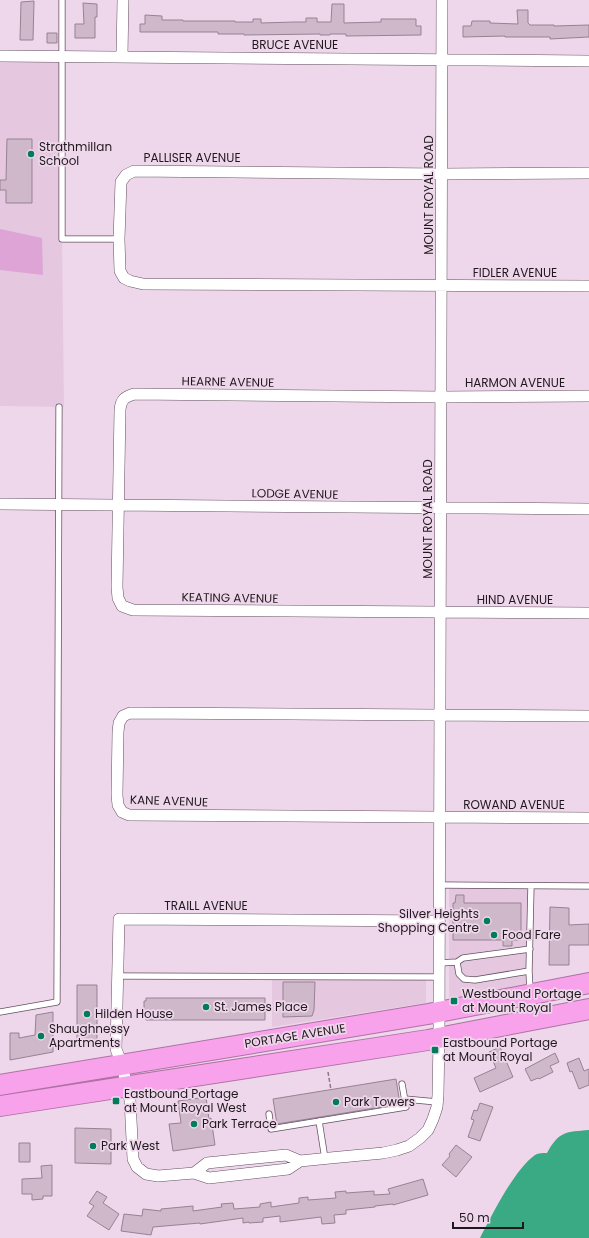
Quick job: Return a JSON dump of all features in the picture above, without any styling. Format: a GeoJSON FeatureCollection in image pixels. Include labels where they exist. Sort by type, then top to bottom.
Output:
{"type":"FeatureCollection","features":[{"type":"Feature","properties":{"kind":"highway","name":"PORTAGE AVENUE"},"geometry":{"type":"LineString","coordinates":[[0,1085],[438,1012],[589,983]]}},
{"type":"Feature","properties":{"kind":"highway","name":"PORTAGE AVENUE"},"geometry":{"type":"LineString","coordinates":[[0,1106],[439,1038],[589,1009]]}},
{"type":"Feature","properties":{"kind":"street"},"geometry":{"type":"LineString","coordinates":[[122,56],[123,0]]}},
{"type":"Feature","properties":{"kind":"street","name":"MOUNT ROYAL ROAD"},"geometry":{"type":"LineString","coordinates":[[300,1161],[383,1153],[409,1146],[428,1130],[433,1119],[437,1102],[439,1038],[438,963],[442,397],[442,0]]}},
{"type":"Feature","properties":{"kind":"street","name":"BRUCE AVENUE"},"geometry":{"type":"LineString","coordinates":[[0,56],[589,61]]}},
{"type":"Feature","properties":{"kind":"street","name":"PALLISER AVENUE"},"geometry":{"type":"LineString","coordinates":[[441,286],[143,284],[124,278],[120,271],[119,239],[121,182],[126,175],[134,171],[442,174]]}},
{"type":"Feature","properties":{"kind":"street"},"geometry":{"type":"LineString","coordinates":[[442,174],[589,173]]}},
{"type":"Feature","properties":{"kind":"street","name":"FIDLER AVENUE"},"geometry":{"type":"LineString","coordinates":[[441,286],[589,286]]}},
{"type":"Feature","properties":{"kind":"street","name":"HEARNE AVENUE"},"geometry":{"type":"LineString","coordinates":[[118,505],[120,403],[125,397],[130,395],[442,397]]}},
{"type":"Feature","properties":{"kind":"street","name":"HARMON AVENUE"},"geometry":{"type":"LineString","coordinates":[[442,397],[589,396]]}},
{"type":"Feature","properties":{"kind":"street","name":"LODGE AVENUE"},"geometry":{"type":"LineString","coordinates":[[0,504],[589,509]]}},
{"type":"Feature","properties":{"kind":"street","name":"KEATING AVENUE"},"geometry":{"type":"LineString","coordinates":[[118,505],[118,598],[122,606],[133,610],[441,613]]}},
{"type":"Feature","properties":{"kind":"street","name":"HIND AVENUE"},"geometry":{"type":"LineString","coordinates":[[441,613],[589,614]]}},
{"type":"Feature","properties":{"kind":"street","name":"KANE AVENUE"},"geometry":{"type":"LineString","coordinates":[[440,715],[130,713],[123,716],[119,728],[117,795],[118,805],[122,812],[129,815],[440,818]]}},
{"type":"Feature","properties":{"kind":"street"},"geometry":{"type":"LineString","coordinates":[[440,715],[589,716]]}},
{"type":"Feature","properties":{"kind":"street","name":"ROWAND AVENUE"},"geometry":{"type":"LineString","coordinates":[[440,818],[589,818]]}},
{"type":"Feature","properties":{"kind":"street","name":"TRAILL AVENUE"},"geometry":{"type":"LineString","coordinates":[[300,1161],[288,1169],[209,1178],[194,1173],[158,1176],[146,1174],[137,1168],[133,1159],[130,1100],[122,1065],[116,1049],[119,919],[439,921]]}},
{"type":"Feature","properties":{"kind":"lane"},"geometry":{"type":"LineString","coordinates":[[62,0],[62,240],[119,239]]}},
{"type":"Feature","properties":{"kind":"lane"},"geometry":{"type":"LineString","coordinates":[[0,1012],[57,1002],[59,407]]}},
{"type":"Feature","properties":{"kind":"lane"},"geometry":{"type":"LineString","coordinates":[[439,885],[589,886]]}},
{"type":"Feature","properties":{"kind":"lane"},"geometry":{"type":"LineString","coordinates":[[530,994],[529,971],[531,886]]}},
{"type":"Feature","properties":{"kind":"lane"},"geometry":{"type":"LineString","coordinates":[[438,963],[457,962],[463,958],[530,949]]}},
{"type":"Feature","properties":{"kind":"lane"},"geometry":{"type":"LineString","coordinates":[[457,962],[459,974],[464,979],[475,980],[529,971]]}},
{"type":"Feature","properties":{"kind":"lane"},"geometry":{"type":"LineString","coordinates":[[118,976],[438,977]]}},
{"type":"Feature","properties":{"kind":"lane"},"geometry":{"type":"LineString","coordinates":[[269,1114],[271,1129],[406,1107],[402,1084]]}},
{"type":"Feature","properties":{"kind":"lane"},"geometry":{"type":"LineString","coordinates":[[405,1099],[437,1102]]}},
{"type":"Feature","properties":{"kind":"lane"},"geometry":{"type":"LineString","coordinates":[[319,1121],[325,1159]]}},
{"type":"Feature","properties":{"kind":"path"},"geometry":{"type":"LineString","coordinates":[[328,1072],[331,1090]]}},
{"type":"Feature","properties":{"kind":"shaded area","name":"Strathmillan School"},"geometry":{"type":"Polygon","coordinates":[[[0,56],[62,56],[64,407],[0,406],[0,56]]]}},
{"type":"Feature","properties":{"kind":"shaded area"},"geometry":{"type":"Polygon","coordinates":[[[0,229],[42,238],[43,275],[0,270],[0,229]]]}},
{"type":"Feature","properties":{"kind":"shaded area"},"geometry":{"type":"Polygon","coordinates":[[[449,886],[531,886],[529,984],[449,1000],[449,886]]]}},
{"type":"Feature","properties":{"kind":"shaded area"},"geometry":{"type":"Polygon","coordinates":[[[272,978],[426,978],[426,1003],[272,1027],[272,978]]]}},
{"type":"Feature","properties":{"kind":"shaded area"},"geometry":{"type":"Polygon","coordinates":[[[589,1130],[589,1238],[480,1238],[504,1194],[519,1171],[527,1162],[536,1154],[547,1153],[555,1140],[564,1134],[574,1131],[589,1130]]]}},
{"type":"Feature","properties":{"kind":"building"},"geometry":{"type":"Polygon","coordinates":[[[34,1],[33,40],[20,40],[21,2],[34,1]]]}},
{"type":"Feature","properties":{"kind":"building"},"geometry":{"type":"Polygon","coordinates":[[[83,3],[97,4],[97,17],[95,17],[95,38],[75,38],[75,24],[84,24],[83,3]]]}},
{"type":"Feature","properties":{"kind":"building"},"geometry":{"type":"Polygon","coordinates":[[[332,4],[344,4],[344,23],[381,22],[381,19],[416,19],[416,26],[421,26],[421,35],[244,35],[218,34],[218,32],[140,32],[140,24],[145,24],[145,15],[162,16],[162,20],[183,21],[253,22],[253,19],[261,19],[261,23],[306,22],[306,18],[317,18],[317,22],[331,22],[332,4]]]}},
{"type":"Feature","properties":{"kind":"building"},"geometry":{"type":"Polygon","coordinates":[[[517,10],[528,10],[528,23],[530,25],[589,25],[589,37],[550,39],[550,37],[463,37],[463,26],[471,26],[472,21],[518,24],[517,10]]]}},
{"type":"Feature","properties":{"kind":"building"},"geometry":{"type":"Polygon","coordinates":[[[47,33],[57,33],[57,43],[47,43],[47,33]]]}},
{"type":"Feature","properties":{"kind":"building"},"geometry":{"type":"Polygon","coordinates":[[[7,139],[32,139],[32,203],[6,203],[6,190],[0,190],[0,180],[6,180],[7,139]]]}},
{"type":"Feature","properties":{"kind":"building","name":"Silver Heights Shopping Centre"},"geometry":{"type":"Polygon","coordinates":[[[456,895],[464,895],[464,903],[521,903],[521,940],[512,940],[512,946],[503,946],[503,940],[453,940],[453,903],[455,903],[456,895]]]}},
{"type":"Feature","properties":{"kind":"building"},"geometry":{"type":"Polygon","coordinates":[[[550,907],[569,908],[569,925],[589,924],[589,945],[569,945],[569,965],[549,965],[550,907]]]}},
{"type":"Feature","properties":{"kind":"building"},"geometry":{"type":"Polygon","coordinates":[[[283,982],[315,982],[314,1010],[312,1016],[283,1017],[283,982]]]}},
{"type":"Feature","properties":{"kind":"building","name":"Hilden House"},"geometry":{"type":"Polygon","coordinates":[[[77,985],[97,985],[97,1042],[93,1042],[93,1046],[85,1046],[85,1042],[77,1042],[77,985]]]}},
{"type":"Feature","properties":{"kind":"building","name":"St. James Place"},"geometry":{"type":"Polygon","coordinates":[[[146,998],[265,998],[265,1020],[146,1020],[146,1017],[144,1017],[144,1001],[146,1001],[146,998]]]}},
{"type":"Feature","properties":{"kind":"building","name":"Shaughnessy Apartments"},"geometry":{"type":"Polygon","coordinates":[[[53,1012],[53,1052],[10,1060],[10,1033],[19,1033],[19,1038],[35,1035],[36,1015],[53,1012]]]}},
{"type":"Feature","properties":{"kind":"building"},"geometry":{"type":"Polygon","coordinates":[[[500,1047],[513,1077],[480,1092],[474,1078],[496,1068],[489,1052],[500,1047]]]}},
{"type":"Feature","properties":{"kind":"building"},"geometry":{"type":"Polygon","coordinates":[[[555,1053],[559,1062],[550,1066],[553,1072],[531,1081],[525,1069],[555,1053]]]}},
{"type":"Feature","properties":{"kind":"building"},"geometry":{"type":"Polygon","coordinates":[[[579,1058],[584,1071],[589,1069],[589,1085],[579,1089],[567,1063],[579,1058]]]}},
{"type":"Feature","properties":{"kind":"building","name":"Park Towers"},"geometry":{"type":"Polygon","coordinates":[[[396,1079],[400,1104],[277,1124],[273,1099],[396,1079]]]}},
{"type":"Feature","properties":{"kind":"building","name":"Park Terrace"},"geometry":{"type":"Polygon","coordinates":[[[206,1097],[215,1145],[173,1151],[169,1124],[181,1123],[178,1101],[206,1097]]]}},
{"type":"Feature","properties":{"kind":"building"},"geometry":{"type":"Polygon","coordinates":[[[480,1103],[493,1107],[480,1141],[468,1137],[474,1120],[471,1119],[474,1110],[477,1111],[480,1103]]]}},
{"type":"Feature","properties":{"kind":"building","name":"Park West"},"geometry":{"type":"Polygon","coordinates":[[[75,1128],[111,1129],[111,1164],[75,1163],[75,1128]]]}},
{"type":"Feature","properties":{"kind":"building"},"geometry":{"type":"Polygon","coordinates":[[[19,1143],[30,1143],[30,1162],[19,1162],[19,1143]]]}},
{"type":"Feature","properties":{"kind":"building"},"geometry":{"type":"Polygon","coordinates":[[[456,1145],[472,1157],[456,1177],[442,1165],[450,1156],[449,1154],[456,1145]]]}},
{"type":"Feature","properties":{"kind":"building"},"geometry":{"type":"Polygon","coordinates":[[[52,1165],[52,1196],[43,1196],[43,1199],[32,1200],[32,1194],[22,1194],[22,1179],[42,1178],[41,1166],[52,1165]]]}},
{"type":"Feature","properties":{"kind":"building"},"geometry":{"type":"Polygon","coordinates":[[[423,1179],[428,1195],[393,1205],[346,1210],[346,1214],[334,1215],[335,1223],[322,1224],[321,1217],[280,1222],[280,1216],[263,1218],[263,1222],[243,1223],[243,1218],[200,1224],[153,1227],[151,1235],[121,1231],[124,1214],[142,1216],[143,1209],[161,1211],[161,1209],[193,1206],[193,1211],[222,1207],[221,1204],[233,1203],[234,1209],[260,1207],[260,1204],[271,1202],[271,1207],[299,1203],[299,1198],[308,1197],[308,1200],[336,1198],[335,1192],[346,1191],[346,1193],[374,1191],[374,1195],[390,1194],[388,1189],[423,1179]]]}},
{"type":"Feature","properties":{"kind":"building"},"geometry":{"type":"Polygon","coordinates":[[[97,1191],[107,1197],[103,1203],[119,1214],[109,1230],[87,1216],[94,1206],[89,1203],[97,1191]]]}},
{"type":"Feature","properties":{"kind":"place","name":"Strathmillan School"},"geometry":{"type":"Point","coordinates":[31,154]}},
{"type":"Feature","properties":{"kind":"place","name":"Silver Heights Shopping Centre"},"geometry":{"type":"Point","coordinates":[487,921]}},
{"type":"Feature","properties":{"kind":"place","name":"Food Fare"},"geometry":{"type":"Point","coordinates":[494,935]}},
{"type":"Feature","properties":{"kind":"place","name":"Westbound Portage at Mount Royal"},"geometry":{"type":"Point","coordinates":[454,1001]}},
{"type":"Feature","properties":{"kind":"place","name":"St. James Place"},"geometry":{"type":"Point","coordinates":[206,1007]}},
{"type":"Feature","properties":{"kind":"place","name":"Hilden House"},"geometry":{"type":"Point","coordinates":[87,1014]}},
{"type":"Feature","properties":{"kind":"place","name":"Shaughnessy Apartments"},"geometry":{"type":"Point","coordinates":[41,1036]}},
{"type":"Feature","properties":{"kind":"place","name":"Eastbound Portage at Mount Royal"},"geometry":{"type":"Point","coordinates":[435,1050]}},
{"type":"Feature","properties":{"kind":"place","name":"Eastbound Portage at Mount Royal West"},"geometry":{"type":"Point","coordinates":[116,1101]}},
{"type":"Feature","properties":{"kind":"place","name":"Park Towers"},"geometry":{"type":"Point","coordinates":[336,1102]}},
{"type":"Feature","properties":{"kind":"place","name":"Park Terrace"},"geometry":{"type":"Point","coordinates":[194,1124]}},
{"type":"Feature","properties":{"kind":"place","name":"Park West"},"geometry":{"type":"Point","coordinates":[93,1146]}}]}
